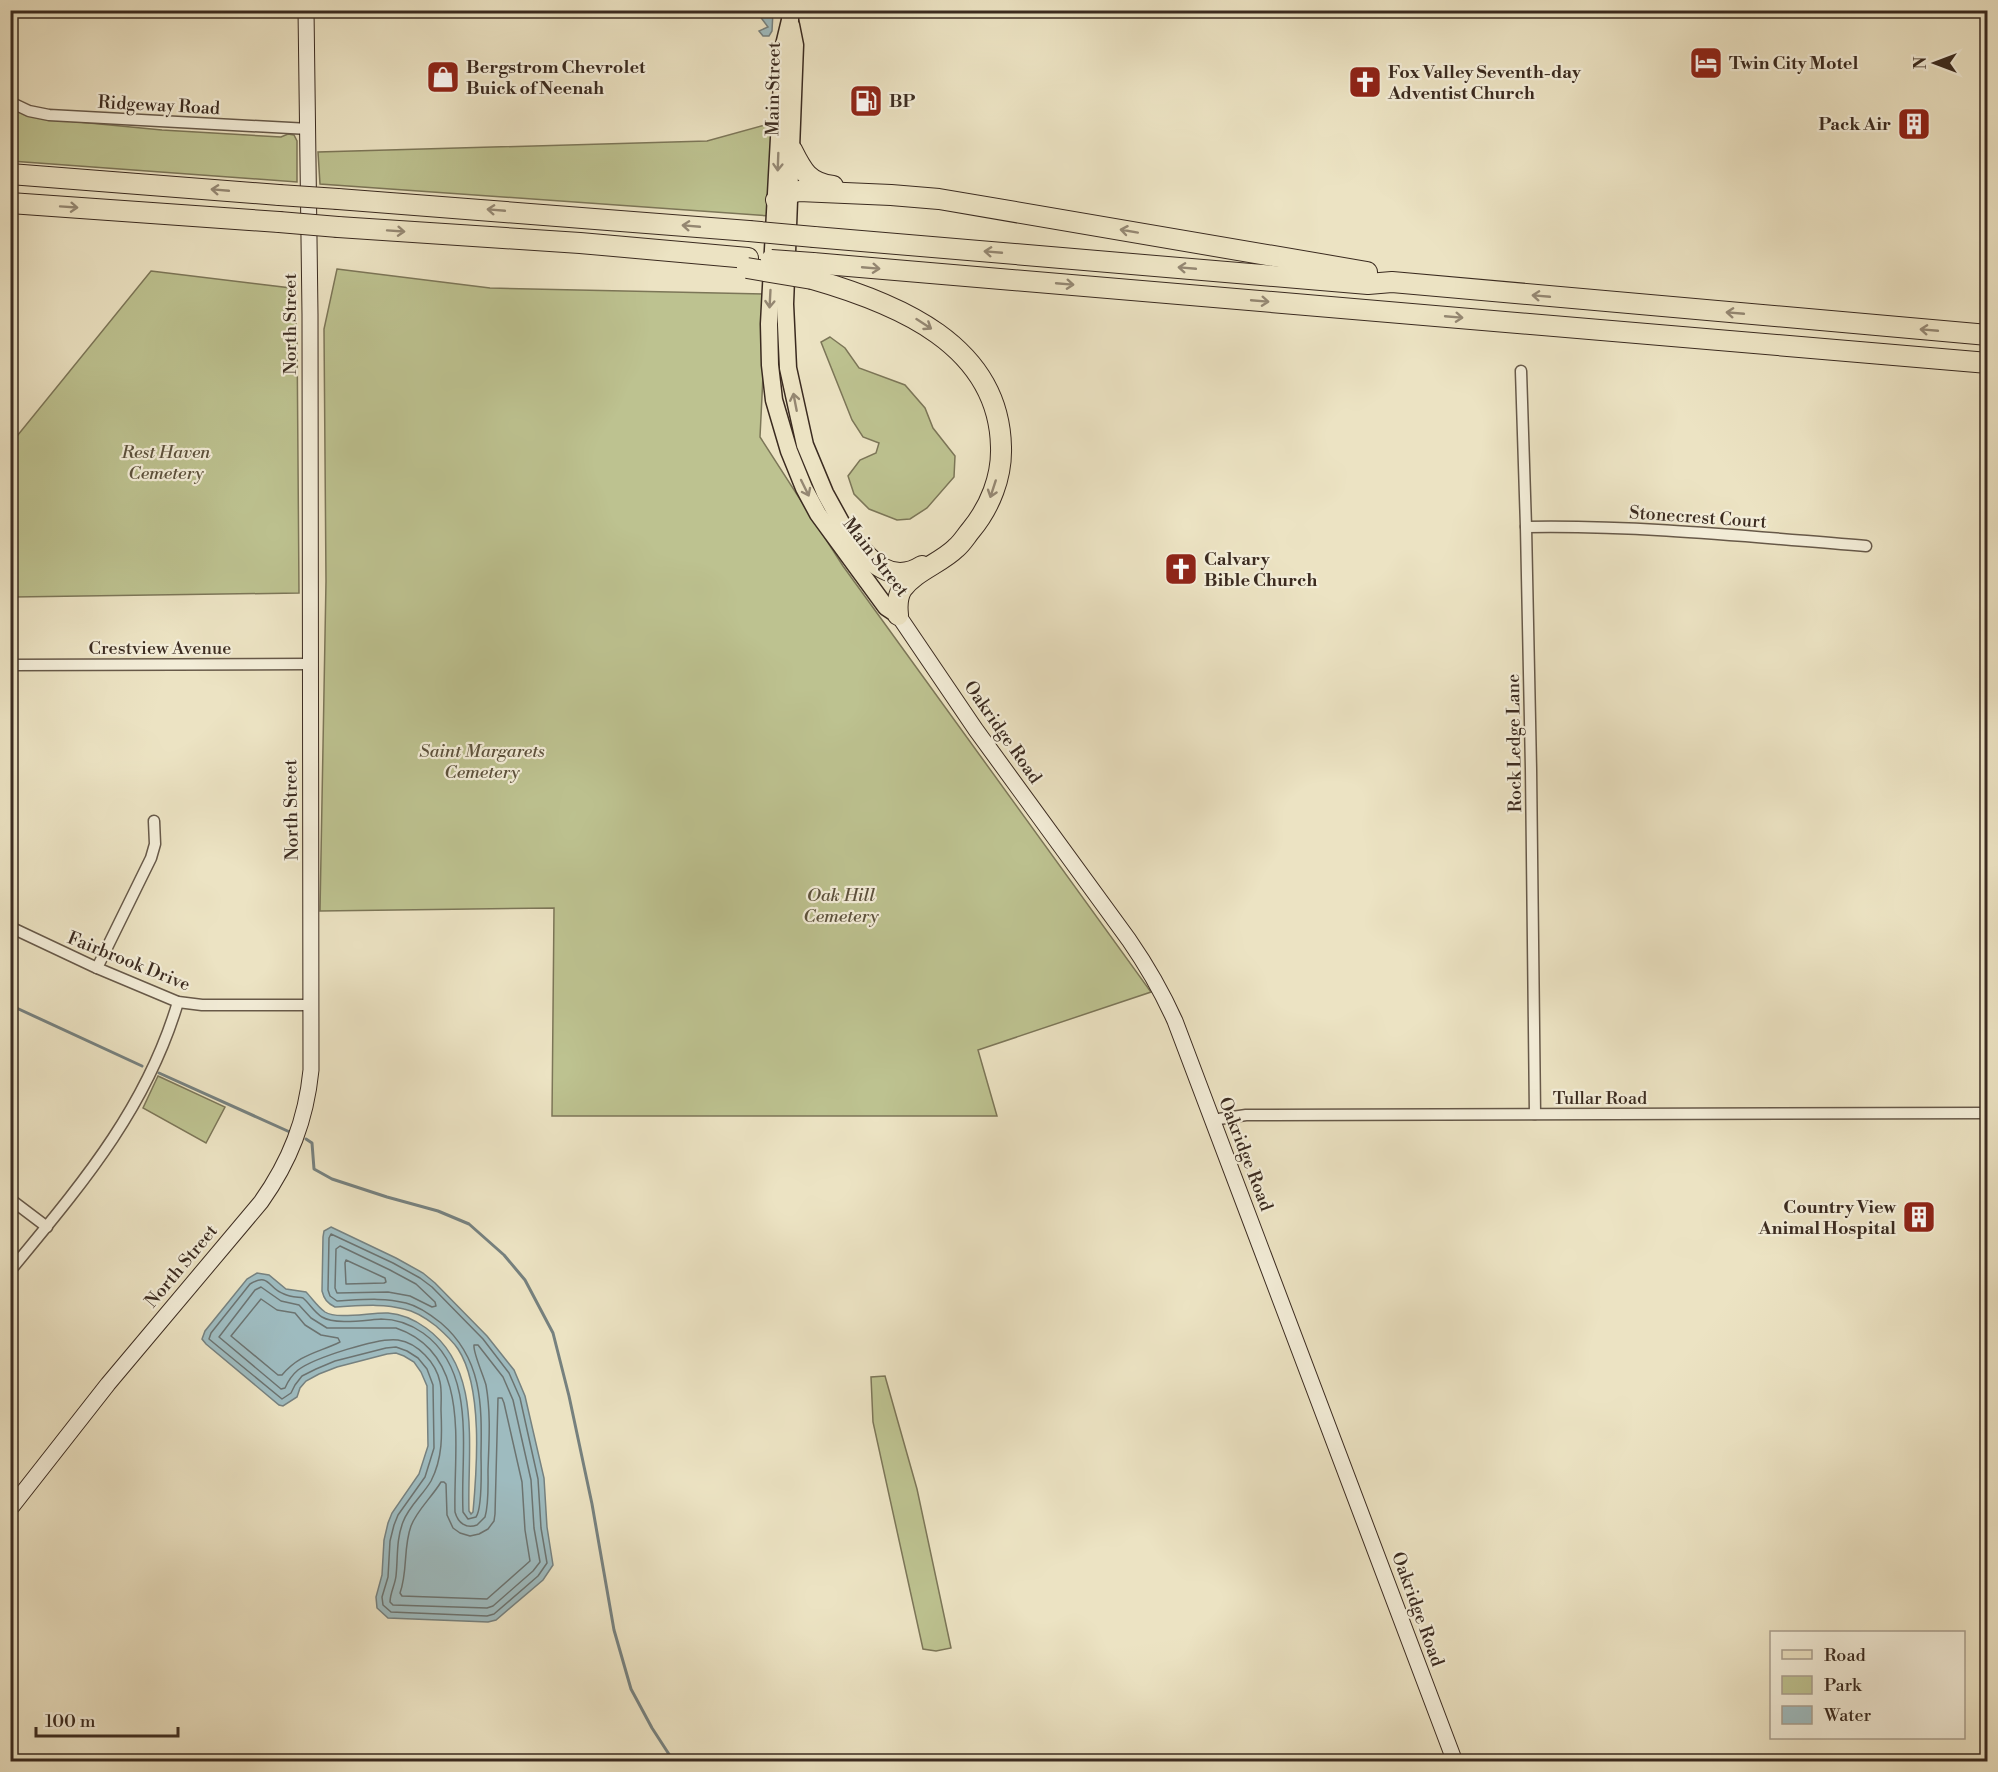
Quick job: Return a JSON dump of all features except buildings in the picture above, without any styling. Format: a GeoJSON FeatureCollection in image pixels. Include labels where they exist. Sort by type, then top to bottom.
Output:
{"type":"FeatureCollection","features":[{"type":"Feature","properties":{"kind":"highway"},"geometry":{"type":"LineString","coordinates":[[792,150],[804,173],[822,184],[924,192],[939,199]]}},
{"type":"Feature","properties":{"kind":"highway"},"geometry":{"type":"LineString","coordinates":[[10,174],[749,231],[1368,284],[1392,282],[1988,335]]}},
{"type":"Feature","properties":{"kind":"highway"},"geometry":{"type":"LineString","coordinates":[[783,196],[811,191],[939,199],[1369,272],[1392,282]]}},
{"type":"Feature","properties":{"kind":"highway"},"geometry":{"type":"LineString","coordinates":[[10,203],[580,243],[812,271],[1988,363]]}},
{"type":"Feature","properties":{"kind":"highway"},"geometry":{"type":"LineString","coordinates":[[812,271],[844,288],[922,322],[943,337],[964,356],[983,381],[998,417],[1001,435],[1000,466],[989,503],[980,519],[957,547],[903,589],[897,605],[898,615]]}},
{"type":"Feature","properties":{"kind":"highway"},"geometry":{"type":"LineString","coordinates":[[847,534],[877,566],[898,573],[919,568],[954,543],[962,540]]}},
{"type":"Feature","properties":{"kind":"main road","name":"Main Street"},"geometry":{"type":"LineString","coordinates":[[790,15],[795,45],[792,150],[783,196],[769,347],[778,417],[804,488],[819,514],[886,607],[898,615]]}},
{"type":"Feature","properties":{"kind":"main road","name":"Main Street"},"geometry":{"type":"LineString","coordinates":[[790,15],[784,45],[783,196],[788,368],[805,445],[825,493],[859,555],[893,602],[898,615]]}},
{"type":"Feature","properties":{"kind":"street","name":"North Street"},"geometry":{"type":"LineString","coordinates":[[10,1509],[108,1384],[275,1183],[296,1140],[309,1094],[311,1070],[310,314],[306,10]]}},
{"type":"Feature","properties":{"kind":"street","name":"Ridgeway Road"},"geometry":{"type":"LineString","coordinates":[[10,102],[28,111],[50,115],[309,129]]}},
{"type":"Feature","properties":{"kind":"street","name":"Rock Ledge Lane"},"geometry":{"type":"LineString","coordinates":[[1521,371],[1534,897],[1535,1114]]}},
{"type":"Feature","properties":{"kind":"street","name":"Stonecrest Court"},"geometry":{"type":"LineString","coordinates":[[1526,528],[1576,526],[1653,529],[1866,546]]}},
{"type":"Feature","properties":{"kind":"street","name":"Oakridge Road"},"geometry":{"type":"LineString","coordinates":[[898,615],[976,730],[1150,969],[1175,1021],[1455,1761]]}},
{"type":"Feature","properties":{"kind":"street","name":"Crestview Avenue"},"geometry":{"type":"LineString","coordinates":[[10,665],[310,664]]}},
{"type":"Feature","properties":{"kind":"street"},"geometry":{"type":"LineString","coordinates":[[97,968],[151,858],[155,844],[154,822]]}},
{"type":"Feature","properties":{"kind":"street","name":"Fairbrook Drive"},"geometry":{"type":"LineString","coordinates":[[10,927],[97,968],[178,1002],[202,1005],[311,1005]]}},
{"type":"Feature","properties":{"kind":"street"},"geometry":{"type":"LineString","coordinates":[[10,1271],[101,1158],[122,1125],[153,1067],[178,1002]]}},
{"type":"Feature","properties":{"kind":"street","name":"Tullar Road"},"geometry":{"type":"LineString","coordinates":[[1212,1120],[1246,1115],[1988,1113]]}},
{"type":"Feature","properties":{"kind":"street"},"geometry":{"type":"LineString","coordinates":[[10,1199],[47,1227]]}},
{"type":"Feature","properties":{"kind":"green space"},"geometry":{"type":"Polygon","coordinates":[[[10,105],[58,120],[162,130],[281,137],[288,134],[294,135],[297,141],[297,182],[11,161],[10,105]]]}},
{"type":"Feature","properties":{"kind":"green space"},"geometry":{"type":"Polygon","coordinates":[[[774,124],[770,216],[320,184],[318,152],[707,141],[774,124]]]}},
{"type":"Feature","properties":{"kind":"green space","name":"Oak Hill Cemetery"},"geometry":{"type":"Polygon","coordinates":[[[337,269],[490,288],[767,294],[760,437],[843,566],[1151,992],[978,1050],[997,1116],[552,1116],[554,908],[320,911],[326,581],[324,329],[337,269]]]}},
{"type":"Feature","properties":{"kind":"green space","name":"Rest Haven Cemetery"},"geometry":{"type":"Polygon","coordinates":[[[151,271],[291,288],[297,329],[299,593],[14,597],[13,441],[151,271]]]}},
{"type":"Feature","properties":{"kind":"green space"},"geometry":{"type":"Polygon","coordinates":[[[830,337],[845,348],[859,368],[905,385],[925,408],[933,428],[955,456],[954,477],[927,508],[910,519],[897,520],[869,509],[854,494],[848,476],[860,460],[876,453],[879,443],[863,437],[852,420],[821,342],[830,337]]]}},
{"type":"Feature","properties":{"kind":"green space"},"geometry":{"type":"Polygon","coordinates":[[[158,1076],[225,1107],[206,1143],[143,1108],[158,1076]]]}},
{"type":"Feature","properties":{"kind":"green space"},"geometry":{"type":"Polygon","coordinates":[[[885,1376],[917,1489],[951,1648],[936,1651],[923,1649],[873,1422],[871,1377],[885,1376]]]}},
{"type":"Feature","properties":{"kind":"water"},"geometry":{"type":"Polygon","coordinates":[[[756,11],[773,11],[772,31],[769,36],[763,36],[759,31],[768,27],[756,11]]]}},
{"type":"Feature","properties":{"kind":"water"},"geometry":{"type":"Polygon","coordinates":[[[331,1227],[396,1258],[423,1273],[435,1283],[487,1336],[514,1370],[525,1396],[544,1478],[547,1527],[553,1565],[543,1580],[496,1620],[488,1622],[388,1618],[377,1608],[376,1597],[382,1575],[384,1540],[388,1523],[392,1513],[419,1474],[428,1446],[427,1386],[414,1362],[396,1353],[337,1367],[306,1381],[297,1397],[283,1406],[202,1339],[205,1331],[247,1279],[257,1273],[269,1275],[286,1289],[306,1292],[322,1310],[330,1314],[346,1316],[393,1314],[422,1325],[444,1345],[456,1365],[464,1388],[470,1437],[469,1511],[471,1514],[473,1512],[477,1451],[475,1406],[466,1365],[451,1340],[417,1313],[387,1306],[335,1307],[325,1299],[322,1291],[323,1237],[324,1231],[331,1227]]]}},
{"type":"Feature","properties":{"kind":"waterway"},"geometry":{"type":"LineString","coordinates":[[10,1005],[142,1066]]}},
{"type":"Feature","properties":{"kind":"waterway"},"geometry":{"type":"LineString","coordinates":[[159,1073],[292,1133]]}},
{"type":"Feature","properties":{"kind":"waterway"},"geometry":{"type":"LineString","coordinates":[[306,1139],[312,1143],[314,1169],[332,1179],[438,1211],[469,1224],[504,1255],[525,1280],[553,1333],[592,1504],[614,1630],[631,1689],[674,1762]]}},
{"type":"Feature","properties":{"kind":"place","name":"Twin City Motel"},"geometry":{"type":"Point","coordinates":[1706,63]}},
{"type":"Feature","properties":{"kind":"place","name":"Bergstrom Chevrolet Buick of Neenah"},"geometry":{"type":"Point","coordinates":[443,77]}},
{"type":"Feature","properties":{"kind":"place","name":"Fox Valley Seventh-day Adventist Church"},"geometry":{"type":"Point","coordinates":[1365,82]}},
{"type":"Feature","properties":{"kind":"place","name":"BP"},"geometry":{"type":"Point","coordinates":[866,101]}},
{"type":"Feature","properties":{"kind":"place","name":"Pack Air"},"geometry":{"type":"Point","coordinates":[1914,124]}},
{"type":"Feature","properties":{"kind":"place","name":"Calvary Bible Church"},"geometry":{"type":"Point","coordinates":[1181,569]}},
{"type":"Feature","properties":{"kind":"place","name":"Country View Animal Hospital"},"geometry":{"type":"Point","coordinates":[1919,1217]}},
{"type":"Feature","properties":{"kind":"park label","name":"Saint Margarets Cemetery"},"geometry":{"type":"Point","coordinates":[482,762]}}]}
